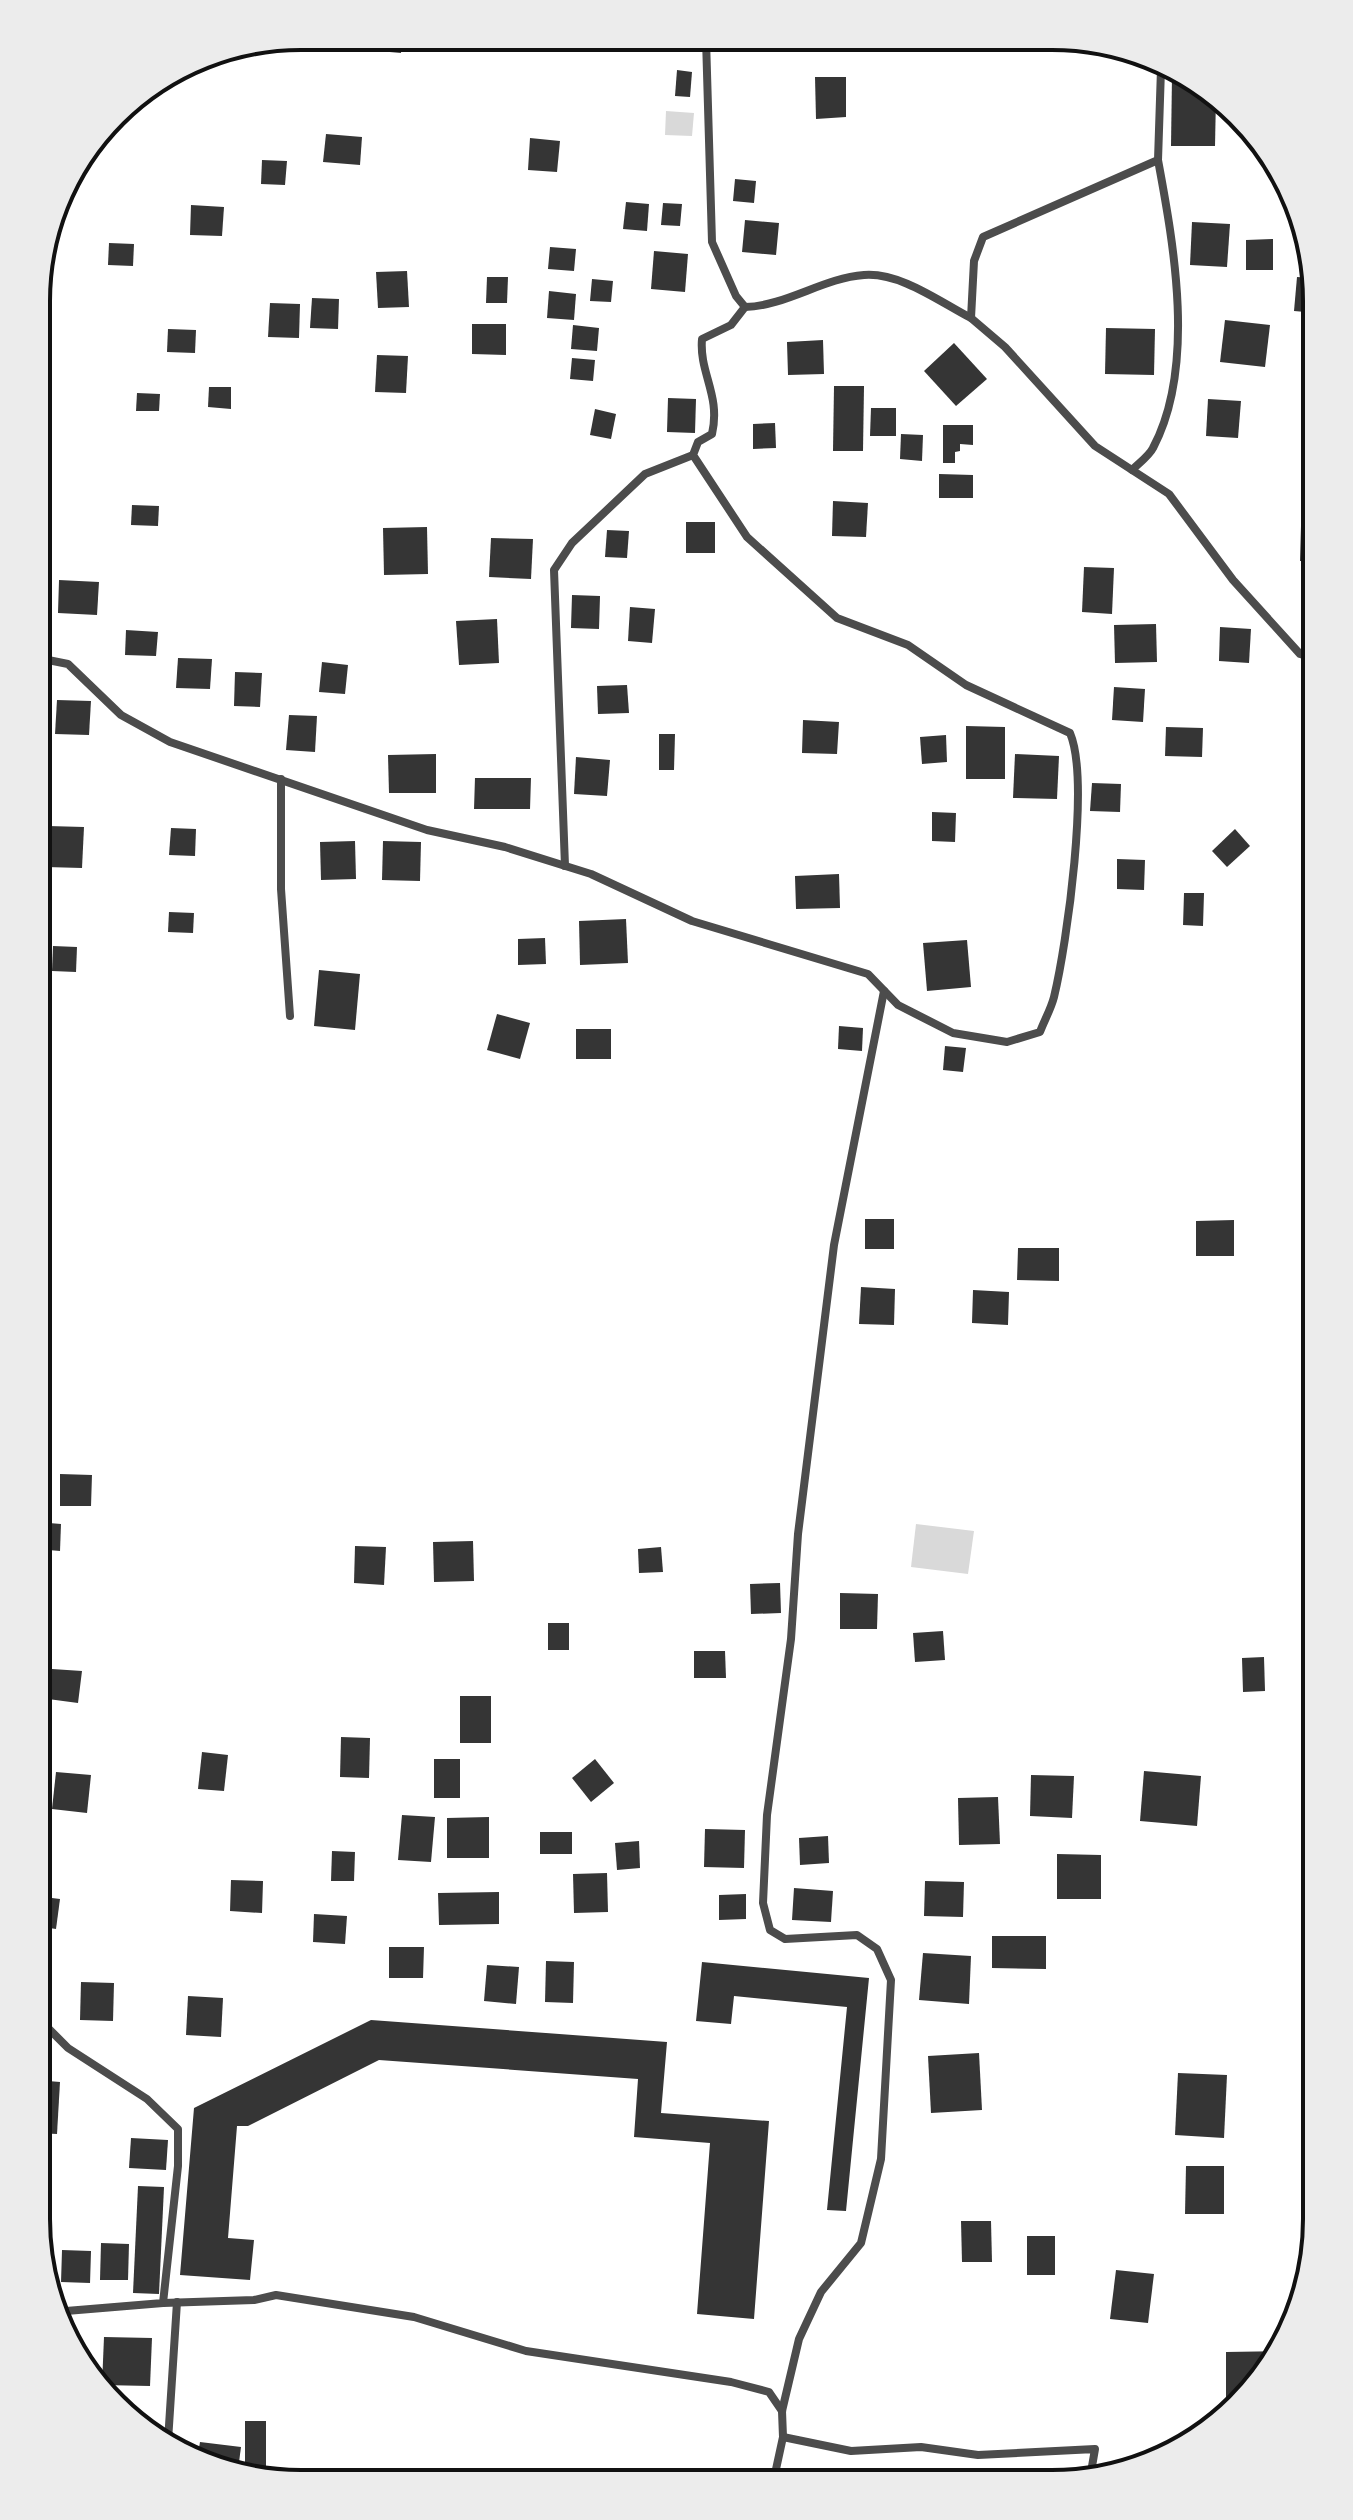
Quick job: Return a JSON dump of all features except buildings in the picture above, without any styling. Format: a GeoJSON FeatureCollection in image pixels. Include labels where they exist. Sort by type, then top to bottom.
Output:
{"type":"FeatureCollection","features":[{"type":"Feature","properties":{"kind":"street"},"geometry":{"type":"LineString","coordinates":[[706,50],[712,242],[736,296],[745,307]]}},
{"type":"Feature","properties":{"kind":"street"},"geometry":{"type":"LineString","coordinates":[[1132,470],[1153,449],[1177,368],[1171,231],[1158,160],[1161,75]]}},
{"type":"Feature","properties":{"kind":"street"},"geometry":{"type":"LineString","coordinates":[[971,318],[974,261],[983,237],[1158,160]]}},
{"type":"Feature","properties":{"kind":"street"},"geometry":{"type":"LineString","coordinates":[[745,307],[764,307],[863,275],[889,277],[971,318],[1005,347],[1095,446],[1169,494],[1233,580],[1303,655]]}},
{"type":"Feature","properties":{"kind":"street"},"geometry":{"type":"LineString","coordinates":[[565,866],[554,570],[572,543],[634,482],[645,474],[693,455],[698,442],[712,434],[717,413],[701,352],[702,339],[731,325],[745,307]]}},
{"type":"Feature","properties":{"kind":"street"},"geometry":{"type":"LineString","coordinates":[[50,660],[68,664],[121,715],[170,742],[427,830],[505,847],[591,874],[692,921],[868,974],[898,1005],[953,1033],[1007,1042],[1040,1032],[1053,1000],[1075,852],[1078,751],[1070,733],[966,685],[908,645],[837,618],[747,537],[693,455]]}},
{"type":"Feature","properties":{"kind":"street"},"geometry":{"type":"LineString","coordinates":[[281,779],[281,889],[290,1016]]}},
{"type":"Feature","properties":{"kind":"street"},"geometry":{"type":"LineString","coordinates":[[776,2470],[783,2437],[782,2411],[799,2339],[816,2304],[861,2243],[881,2159],[891,1980],[877,1949],[857,1935],[785,1939],[770,1930],[763,1903],[767,1815],[791,1639],[798,1534],[832,1259],[884,991]]}},
{"type":"Feature","properties":{"kind":"street"},"geometry":{"type":"LineString","coordinates":[[50,2030],[68,2048],[147,2099],[178,2129],[178,2166],[163,2303]]}},
{"type":"Feature","properties":{"kind":"street"},"geometry":{"type":"LineString","coordinates":[[68,2311],[177,2302],[254,2300],[276,2295],[414,2317],[526,2351],[731,2382],[769,2392],[782,2411]]}},
{"type":"Feature","properties":{"kind":"street"},"geometry":{"type":"LineString","coordinates":[[169,2432],[177,2302]]}},
{"type":"Feature","properties":{"kind":"street"},"geometry":{"type":"LineString","coordinates":[[783,2437],[851,2451],[921,2447],[978,2455],[1095,2449],[1092,2466]]}},
{"type":"Feature","properties":{"kind":"shaded area"},"geometry":{"type":"Polygon","coordinates":[[[666,111],[694,113],[692,136],[665,135],[666,111]]]}},
{"type":"Feature","properties":{"kind":"shaded area"},"geometry":{"type":"Polygon","coordinates":[[[916,1524],[974,1531],[968,1574],[911,1567],[916,1524]]]}}]}
